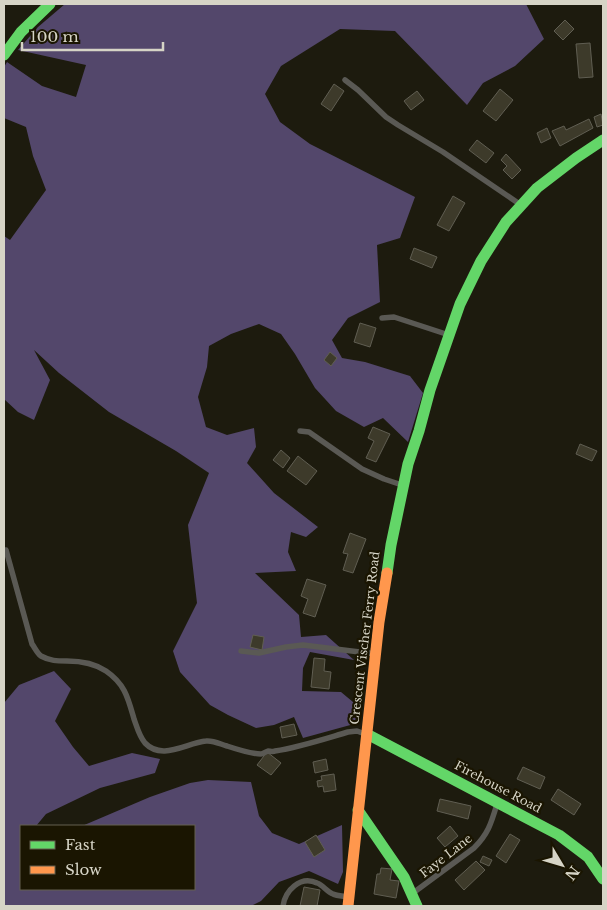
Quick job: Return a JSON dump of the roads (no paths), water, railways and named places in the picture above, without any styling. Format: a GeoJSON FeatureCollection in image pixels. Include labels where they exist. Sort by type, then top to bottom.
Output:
{"type":"FeatureCollection","features":[{"type":"Feature","properties":{"kind":"main road"},"geometry":{"type":"LineString","coordinates":[[4,55],[21,32],[50,4]]}},
{"type":"Feature","properties":{"kind":"main road","name":"Crescent Vischer Ferry Road"},"geometry":{"type":"LineString","coordinates":[[348,901],[379,622],[408,464],[430,390],[460,304],[480,261],[506,222],[537,188],[603,140]]}},
{"type":"Feature","properties":{"kind":"main road","name":"Firehouse Road"},"geometry":{"type":"LineString","coordinates":[[367,734],[559,834],[588,857],[603,879]]}},
{"type":"Feature","properties":{"kind":"main road"},"geometry":{"type":"LineString","coordinates":[[358,810],[404,877],[417,906]]}},
{"type":"Feature","properties":{"kind":"lane"},"geometry":{"type":"LineString","coordinates":[[345,80],[386,117],[443,152],[521,205]]}},
{"type":"Feature","properties":{"kind":"lane"},"geometry":{"type":"LineString","coordinates":[[382,318],[394,317],[449,335]]}},
{"type":"Feature","properties":{"kind":"lane"},"geometry":{"type":"LineString","coordinates":[[300,431],[309,432],[362,469],[384,479],[404,485]]}},
{"type":"Feature","properties":{"kind":"lane"},"geometry":{"type":"LineString","coordinates":[[6,550],[32,644],[38,653],[54,662],[88,663],[114,677],[127,694],[142,738],[146,744],[155,750],[173,750],[197,742],[208,741],[238,750],[261,754],[348,732],[367,734]]}},
{"type":"Feature","properties":{"kind":"lane"},"geometry":{"type":"LineString","coordinates":[[241,651],[259,653],[303,645],[376,654]]}},
{"type":"Feature","properties":{"kind":"lane","name":"Faye Lane"},"geometry":{"type":"LineString","coordinates":[[412,894],[474,848],[490,827],[498,802]]}},
{"type":"Feature","properties":{"kind":"lane"},"geometry":{"type":"LineString","coordinates":[[283,906],[288,892],[296,884],[304,881],[316,882],[332,894],[348,901]]}}]}
